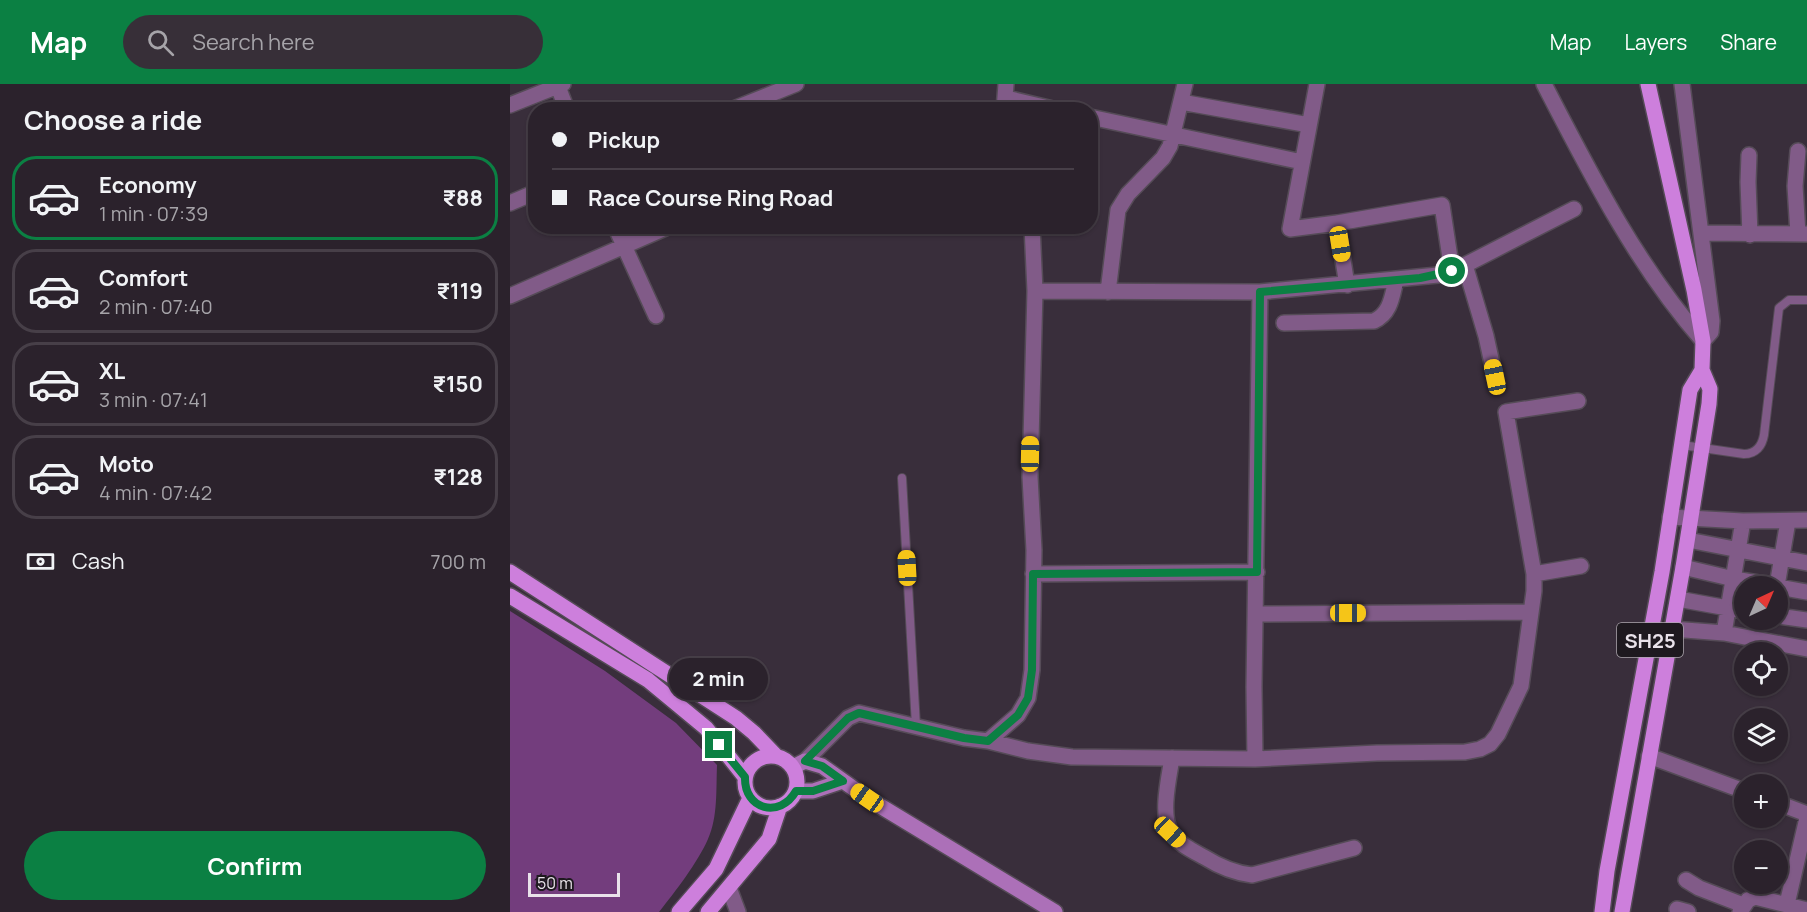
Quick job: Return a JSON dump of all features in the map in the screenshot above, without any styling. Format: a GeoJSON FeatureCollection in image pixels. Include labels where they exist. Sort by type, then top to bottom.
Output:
{"type":"FeatureCollection","features":[{"type":"Feature","properties":{"kind":"main road","name":"SH25"},"geometry":{"type":"LineString","coordinates":[[1622,912],[1688,540],[1710,389],[1702,370],[1703,341],[1694,290],[1648,84]]}},
{"type":"Feature","properties":{"kind":"main road","name":"SH25"},"geometry":{"type":"LineString","coordinates":[[1602,912],[1607,871],[1631,748],[1690,390],[1702,370]]}},
{"type":"Feature","properties":{"kind":"main road"},"geometry":{"type":"LineString","coordinates":[[510,572],[736,718],[776,756]]}},
{"type":"Feature","properties":{"kind":"main road"},"geometry":{"type":"LineString","coordinates":[[510,596],[648,680],[706,728],[745,777]]}},
{"type":"Feature","properties":{"kind":"main road"},"geometry":{"type":"LineString","coordinates":[[776,756],[799,764],[796,774],[796,791],[787,803],[764,807],[750,798],[745,777],[748,770],[760,758],[776,756]]}},
{"type":"Feature","properties":{"kind":"main road"},"geometry":{"type":"LineString","coordinates":[[679,912],[716,869],[750,798]]}},
{"type":"Feature","properties":{"kind":"main road"},"geometry":{"type":"LineString","coordinates":[[708,912],[769,839],[780,806]]}},
{"type":"Feature","properties":{"kind":"street"},"geometry":{"type":"LineString","coordinates":[[751,102],[796,84]]}},
{"type":"Feature","properties":{"kind":"street"},"geometry":{"type":"LineString","coordinates":[[1108,292],[1118,210],[1128,194],[1163,158],[1174,136],[1185,84]]}},
{"type":"Feature","properties":{"kind":"street"},"geometry":{"type":"LineString","coordinates":[[1317,84],[1290,229],[1337,224],[1442,205],[1459,268],[1481,318],[1495,377]]}},
{"type":"Feature","properties":{"kind":"street"},"geometry":{"type":"LineString","coordinates":[[1544,84],[1603,196],[1668,297],[1703,341],[1711,332],[1712,321],[1682,84]]}},
{"type":"Feature","properties":{"kind":"street"},"geometry":{"type":"LineString","coordinates":[[510,105],[559,85],[564,102]]}},
{"type":"Feature","properties":{"kind":"street"},"geometry":{"type":"LineString","coordinates":[[1006,97],[1026,102]]}},
{"type":"Feature","properties":{"kind":"street"},"geometry":{"type":"LineString","coordinates":[[1181,102],[1309,125]]}},
{"type":"Feature","properties":{"kind":"street"},"geometry":{"type":"LineString","coordinates":[[1098,119],[1302,162]]}},
{"type":"Feature","properties":{"kind":"street"},"geometry":{"type":"LineString","coordinates":[[1702,233],[1803,234],[1795,186],[1798,151]]}},
{"type":"Feature","properties":{"kind":"street"},"geometry":{"type":"LineString","coordinates":[[1749,155],[1750,235]]}},
{"type":"Feature","properties":{"kind":"street"},"geometry":{"type":"LineString","coordinates":[[510,203],[528,195]]}},
{"type":"Feature","properties":{"kind":"street"},"geometry":{"type":"LineString","coordinates":[[1035,291],[1260,292],[1430,277],[1459,268],[1574,209]]}},
{"type":"Feature","properties":{"kind":"street"},"geometry":{"type":"LineString","coordinates":[[1337,224],[1347,285]]}},
{"type":"Feature","properties":{"kind":"street"},"geometry":{"type":"LineString","coordinates":[[618,234],[656,316]]}},
{"type":"Feature","properties":{"kind":"street"},"geometry":{"type":"LineString","coordinates":[[510,296],[652,234]]}},
{"type":"Feature","properties":{"kind":"street"},"geometry":{"type":"LineString","coordinates":[[988,741],[1018,715],[1028,698],[1032,670],[1033,574],[1029,477],[1035,291],[1032,234]]}},
{"type":"Feature","properties":{"kind":"street"},"geometry":{"type":"LineString","coordinates":[[1284,323],[1374,321],[1386,312],[1396,280]]}},
{"type":"Feature","properties":{"kind":"street"},"geometry":{"type":"LineString","coordinates":[[1255,759],[1260,292]]}},
{"type":"Feature","properties":{"kind":"street"},"geometry":{"type":"LineString","coordinates":[[799,764],[848,718],[859,713],[964,738],[1072,757],[1255,759],[1377,753],[1465,752],[1480,749],[1490,744],[1498,734],[1521,686],[1534,574],[1506,412],[1578,401]]}},
{"type":"Feature","properties":{"kind":"street"},"geometry":{"type":"LineString","coordinates":[[1670,517],[1743,521],[1807,520]]}},
{"type":"Feature","properties":{"kind":"street"},"geometry":{"type":"LineString","coordinates":[[1734,576],[1743,521]]}},
{"type":"Feature","properties":{"kind":"street"},"geometry":{"type":"LineString","coordinates":[[1779,576],[1788,521]]}},
{"type":"Feature","properties":{"kind":"street"},"geometry":{"type":"LineString","coordinates":[[1688,540],[1807,563]]}},
{"type":"Feature","properties":{"kind":"street"},"geometry":{"type":"LineString","coordinates":[[1534,574],[1581,566]]}},
{"type":"Feature","properties":{"kind":"street"},"geometry":{"type":"LineString","coordinates":[[1683,567],[1734,579],[1724,633]]}},
{"type":"Feature","properties":{"kind":"street"},"geometry":{"type":"LineString","coordinates":[[1033,574],[1257,572]]}},
{"type":"Feature","properties":{"kind":"street"},"geometry":{"type":"LineString","coordinates":[[1788,589],[1807,592]]}},
{"type":"Feature","properties":{"kind":"street"},"geometry":{"type":"LineString","coordinates":[[1678,599],[1734,609]]}},
{"type":"Feature","properties":{"kind":"street"},"geometry":{"type":"LineString","coordinates":[[1256,614],[1531,612]]}},
{"type":"Feature","properties":{"kind":"street"},"geometry":{"type":"LineString","coordinates":[[1788,617],[1807,620]]}},
{"type":"Feature","properties":{"kind":"street"},"geometry":{"type":"LineString","coordinates":[[1672,629],[1724,633],[1807,649]]}},
{"type":"Feature","properties":{"kind":"street"},"geometry":{"type":"LineString","coordinates":[[1767,641],[1770,630]]}},
{"type":"Feature","properties":{"kind":"street"},"geometry":{"type":"LineString","coordinates":[[1649,756],[1734,786]]}},
{"type":"Feature","properties":{"kind":"street"},"geometry":{"type":"LineString","coordinates":[[1172,758],[1167,788],[1166,817],[1170,832],[1215,864],[1237,873],[1252,874],[1354,848]]}},
{"type":"Feature","properties":{"kind":"street"},"geometry":{"type":"LineString","coordinates":[[799,764],[822,766],[936,841],[1055,912]]}},
{"type":"Feature","properties":{"kind":"street"},"geometry":{"type":"LineString","coordinates":[[796,791],[813,791],[843,781]]}},
{"type":"Feature","properties":{"kind":"street"},"geometry":{"type":"LineString","coordinates":[[1787,904],[1807,816],[1788,807]]}},
{"type":"Feature","properties":{"kind":"street"},"geometry":{"type":"LineString","coordinates":[[1686,880],[1742,909],[1748,900],[1755,897],[1806,908]]}},
{"type":"Feature","properties":{"kind":"street"},"geometry":{"type":"LineString","coordinates":[[729,888],[738,912]]}},
{"type":"Feature","properties":{"kind":"lane"},"geometry":{"type":"LineString","coordinates":[[1682,445],[1749,454],[1759,447],[1764,435],[1779,308],[1789,300],[1807,300]]}},
{"type":"Feature","properties":{"kind":"lane"},"geometry":{"type":"LineString","coordinates":[[902,478],[916,726]]}},
{"type":"Feature","properties":{"kind":"shaded area"},"geometry":{"type":"Polygon","coordinates":[[[510,611],[605,671],[676,723],[717,765],[715,812],[708,839],[692,867],[659,912],[510,912],[510,611]]]}},
{"type":"Feature","properties":{"kind":"route"},"geometry":{"type":"LineString","coordinates":[[719,745],[745,777],[750,798],[764,807],[775,808],[787,803],[796,791],[813,791],[843,781],[822,766],[805,761],[848,718],[859,713],[964,738],[988,741],[1018,715],[1028,698],[1032,670],[1033,574],[1257,572],[1260,292],[1420,278],[1452,271]]}}]}
